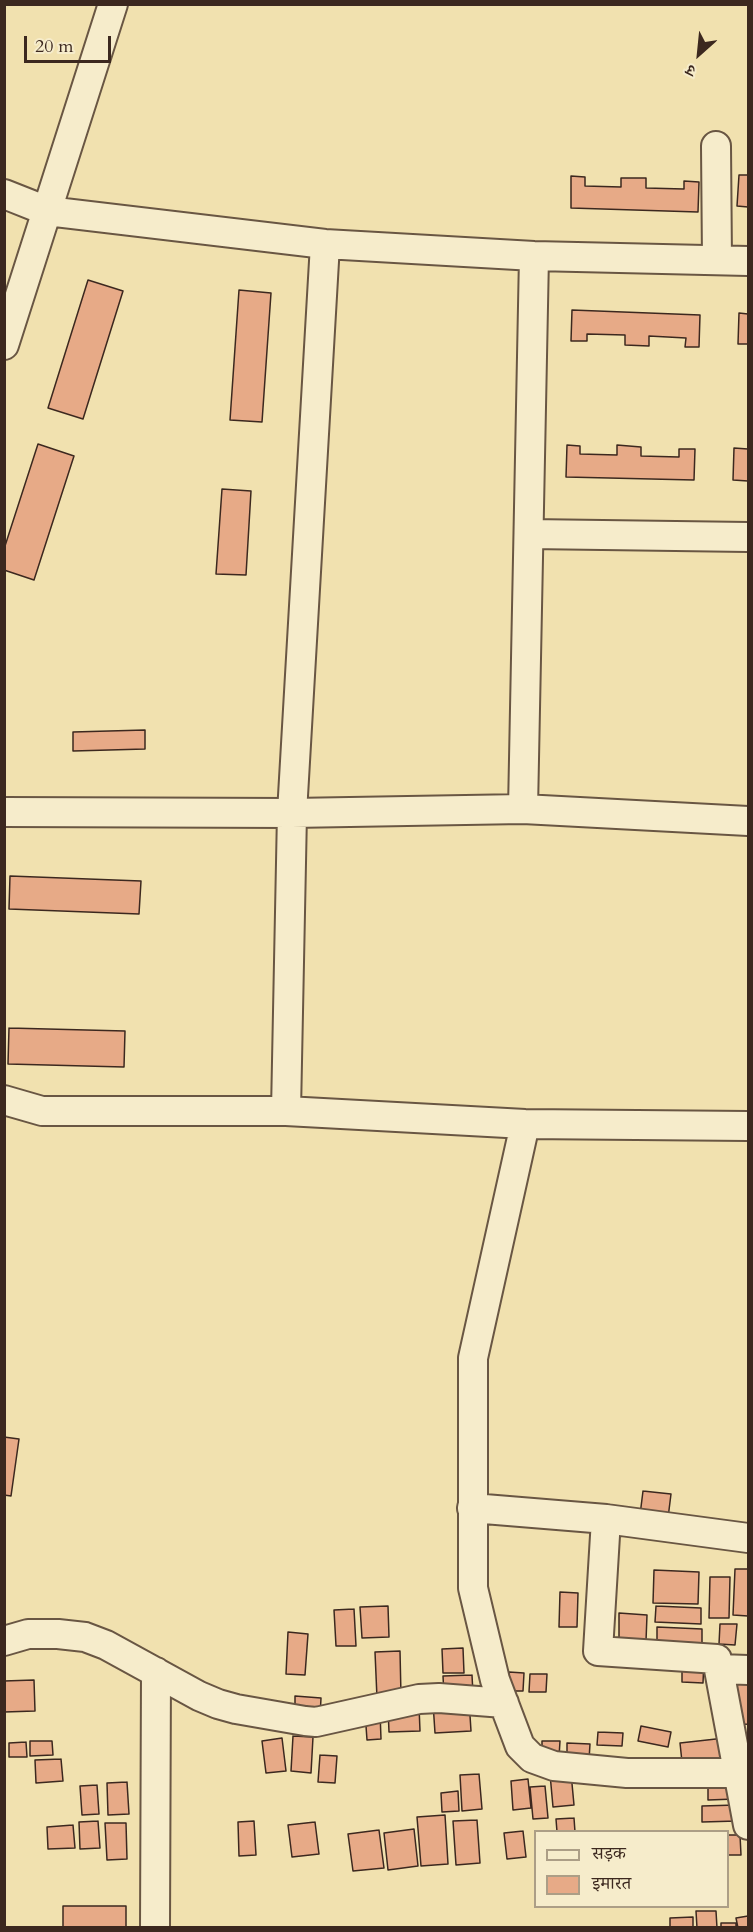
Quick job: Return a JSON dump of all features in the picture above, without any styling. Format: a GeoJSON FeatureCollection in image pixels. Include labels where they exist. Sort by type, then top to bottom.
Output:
{"type":"FeatureCollection","features":[{"type":"Feature","properties":{"kind":"street"},"geometry":{"type":"LineString","coordinates":[[4,345],[113,4]]}},
{"type":"Feature","properties":{"kind":"street"},"geometry":{"type":"LineString","coordinates":[[716,146],[717,260]]}},
{"type":"Feature","properties":{"kind":"street"},"geometry":{"type":"LineString","coordinates":[[4,194],[47,211],[325,244],[534,256],[748,261]]}},
{"type":"Feature","properties":{"kind":"street"},"geometry":{"type":"LineString","coordinates":[[286,1112],[292,813],[325,244]]}},
{"type":"Feature","properties":{"kind":"street"},"geometry":{"type":"LineString","coordinates":[[523,809],[534,256]]}},
{"type":"Feature","properties":{"kind":"street"},"geometry":{"type":"LineString","coordinates":[[530,534],[748,537]]}},
{"type":"Feature","properties":{"kind":"street"},"geometry":{"type":"LineString","coordinates":[[4,812],[292,813],[523,809],[748,821]]}},
{"type":"Feature","properties":{"kind":"street"},"geometry":{"type":"LineString","coordinates":[[4,1100],[42,1111],[286,1112],[525,1124],[748,1126]]}},
{"type":"Feature","properties":{"kind":"street"},"geometry":{"type":"LineString","coordinates":[[525,1124],[473,1358],[473,1588],[495,1680],[520,1746],[531,1758],[554,1766],[627,1773],[738,1773]]}},
{"type":"Feature","properties":{"kind":"street"},"geometry":{"type":"LineString","coordinates":[[472,1508],[606,1520],[748,1538]]}},
{"type":"Feature","properties":{"kind":"street"},"geometry":{"type":"LineString","coordinates":[[606,1520],[598,1651],[717,1659],[748,1826]]}},
{"type":"Feature","properties":{"kind":"street"},"geometry":{"type":"LineString","coordinates":[[4,1641],[28,1634],[85,1637],[106,1645],[218,1704],[305,1721],[316,1722],[419,1699],[439,1698],[504,1703]]}},
{"type":"Feature","properties":{"kind":"street"},"geometry":{"type":"LineString","coordinates":[[719,1669],[748,1670]]}},
{"type":"Feature","properties":{"kind":"street"},"geometry":{"type":"LineString","coordinates":[[155,1928],[156,1672]]}},
{"type":"Feature","properties":{"kind":"building"},"geometry":{"type":"Polygon","coordinates":[[[739,175],[748,175],[748,207],[737,206],[739,175]]]}},
{"type":"Feature","properties":{"kind":"building"},"geometry":{"type":"Polygon","coordinates":[[[571,176],[585,177],[585,186],[621,187],[621,178],[646,178],[646,188],[684,189],[684,181],[699,182],[698,212],[571,208],[571,176]]]}},
{"type":"Feature","properties":{"kind":"building"},"geometry":{"type":"Polygon","coordinates":[[[88,280],[123,291],[83,419],[48,408],[88,280]]]}},
{"type":"Feature","properties":{"kind":"building"},"geometry":{"type":"Polygon","coordinates":[[[239,290],[271,293],[262,422],[230,420],[239,290]]]}},
{"type":"Feature","properties":{"kind":"building"},"geometry":{"type":"Polygon","coordinates":[[[572,310],[700,315],[699,347],[685,347],[686,338],[649,336],[649,346],[625,345],[625,335],[587,334],[587,341],[571,341],[572,310]]]}},
{"type":"Feature","properties":{"kind":"building"},"geometry":{"type":"Polygon","coordinates":[[[739,313],[748,314],[748,344],[738,344],[739,313]]]}},
{"type":"Feature","properties":{"kind":"building"},"geometry":{"type":"Polygon","coordinates":[[[38,444],[74,456],[34,580],[4,570],[4,549],[38,444]]]}},
{"type":"Feature","properties":{"kind":"building"},"geometry":{"type":"Polygon","coordinates":[[[567,445],[580,446],[580,454],[617,455],[617,445],[641,447],[641,456],[679,457],[679,449],[695,449],[694,480],[566,477],[567,445]]]}},
{"type":"Feature","properties":{"kind":"building"},"geometry":{"type":"Polygon","coordinates":[[[734,448],[748,449],[748,481],[733,480],[734,448]]]}},
{"type":"Feature","properties":{"kind":"building"},"geometry":{"type":"Polygon","coordinates":[[[222,489],[251,491],[246,575],[216,574],[222,489]]]}},
{"type":"Feature","properties":{"kind":"building"},"geometry":{"type":"Polygon","coordinates":[[[145,730],[145,749],[73,751],[73,732],[145,730]]]}},
{"type":"Feature","properties":{"kind":"building"},"geometry":{"type":"Polygon","coordinates":[[[10,876],[141,881],[139,914],[9,909],[10,876]]]}},
{"type":"Feature","properties":{"kind":"building"},"geometry":{"type":"Polygon","coordinates":[[[9,1028],[125,1031],[124,1067],[8,1064],[9,1028]]]}},
{"type":"Feature","properties":{"kind":"building"},"geometry":{"type":"Polygon","coordinates":[[[4,1437],[19,1439],[11,1496],[4,1495],[4,1437]]]}},
{"type":"Feature","properties":{"kind":"building"},"geometry":{"type":"Polygon","coordinates":[[[643,1491],[671,1494],[668,1518],[640,1515],[643,1491]]]}},
{"type":"Feature","properties":{"kind":"building"},"geometry":{"type":"Polygon","coordinates":[[[735,1569],[748,1569],[748,1616],[733,1615],[735,1569]]]}},
{"type":"Feature","properties":{"kind":"building"},"geometry":{"type":"Polygon","coordinates":[[[654,1570],[699,1572],[698,1604],[653,1603],[654,1570]]]}},
{"type":"Feature","properties":{"kind":"building"},"geometry":{"type":"Polygon","coordinates":[[[710,1577],[730,1577],[729,1618],[709,1618],[710,1577]]]}},
{"type":"Feature","properties":{"kind":"building"},"geometry":{"type":"Polygon","coordinates":[[[560,1592],[578,1593],[577,1627],[559,1627],[560,1592]]]}},
{"type":"Feature","properties":{"kind":"building"},"geometry":{"type":"Polygon","coordinates":[[[388,1606],[389,1637],[362,1638],[360,1607],[388,1606]]]}},
{"type":"Feature","properties":{"kind":"building"},"geometry":{"type":"Polygon","coordinates":[[[656,1606],[701,1608],[701,1624],[655,1622],[656,1606]]]}},
{"type":"Feature","properties":{"kind":"building"},"geometry":{"type":"Polygon","coordinates":[[[354,1609],[356,1646],[336,1646],[334,1610],[354,1609]]]}},
{"type":"Feature","properties":{"kind":"building"},"geometry":{"type":"Polygon","coordinates":[[[619,1613],[647,1615],[646,1641],[619,1639],[619,1613]]]}},
{"type":"Feature","properties":{"kind":"building"},"geometry":{"type":"Polygon","coordinates":[[[720,1624],[737,1624],[735,1645],[719,1644],[720,1624]]]}},
{"type":"Feature","properties":{"kind":"building"},"geometry":{"type":"Polygon","coordinates":[[[657,1627],[702,1629],[702,1645],[657,1643],[657,1627]]]}},
{"type":"Feature","properties":{"kind":"building"},"geometry":{"type":"Polygon","coordinates":[[[288,1632],[308,1634],[305,1675],[286,1674],[288,1632]]]}},
{"type":"Feature","properties":{"kind":"building"},"geometry":{"type":"Polygon","coordinates":[[[463,1648],[464,1673],[443,1673],[442,1649],[463,1648]]]}},
{"type":"Feature","properties":{"kind":"building"},"geometry":{"type":"Polygon","coordinates":[[[400,1651],[401,1696],[377,1698],[375,1652],[400,1651]]]}},
{"type":"Feature","properties":{"kind":"building"},"geometry":{"type":"Polygon","coordinates":[[[682,1660],[704,1660],[703,1683],[682,1682],[682,1660]]]}},
{"type":"Feature","properties":{"kind":"building"},"geometry":{"type":"Polygon","coordinates":[[[509,1672],[524,1673],[523,1691],[509,1691],[509,1672]]]}},
{"type":"Feature","properties":{"kind":"building"},"geometry":{"type":"Polygon","coordinates":[[[530,1674],[547,1674],[546,1692],[529,1692],[530,1674]]]}},
{"type":"Feature","properties":{"kind":"building"},"geometry":{"type":"Polygon","coordinates":[[[472,1675],[473,1694],[444,1695],[443,1676],[472,1675]]]}},
{"type":"Feature","properties":{"kind":"building"},"geometry":{"type":"Polygon","coordinates":[[[34,1680],[35,1711],[4,1712],[4,1681],[34,1680]]]}},
{"type":"Feature","properties":{"kind":"building"},"geometry":{"type":"Polygon","coordinates":[[[748,1681],[748,1724],[737,1725],[732,1683],[748,1681]]]}},
{"type":"Feature","properties":{"kind":"building"},"geometry":{"type":"Polygon","coordinates":[[[295,1696],[321,1698],[320,1717],[295,1715],[295,1696]]]}},
{"type":"Feature","properties":{"kind":"building"},"geometry":{"type":"Polygon","coordinates":[[[469,1700],[471,1731],[435,1733],[433,1703],[469,1700]]]}},
{"type":"Feature","properties":{"kind":"building"},"geometry":{"type":"Polygon","coordinates":[[[419,1706],[420,1731],[389,1732],[388,1708],[419,1706]]]}},
{"type":"Feature","properties":{"kind":"building"},"geometry":{"type":"Polygon","coordinates":[[[365,1712],[380,1712],[381,1739],[367,1740],[365,1712]]]}},
{"type":"Feature","properties":{"kind":"building"},"geometry":{"type":"Polygon","coordinates":[[[641,1726],[671,1732],[668,1747],[638,1741],[641,1726]]]}},
{"type":"Feature","properties":{"kind":"building"},"geometry":{"type":"Polygon","coordinates":[[[598,1732],[623,1733],[622,1746],[597,1745],[598,1732]]]}},
{"type":"Feature","properties":{"kind":"building"},"geometry":{"type":"Polygon","coordinates":[[[293,1736],[313,1737],[311,1773],[291,1771],[293,1736]]]}},
{"type":"Feature","properties":{"kind":"building"},"geometry":{"type":"Polygon","coordinates":[[[282,1738],[286,1771],[266,1773],[262,1741],[282,1738]]]}},
{"type":"Feature","properties":{"kind":"building"},"geometry":{"type":"Polygon","coordinates":[[[725,1738],[727,1758],[682,1762],[680,1743],[725,1738]]]}},
{"type":"Feature","properties":{"kind":"building"},"geometry":{"type":"Polygon","coordinates":[[[30,1741],[52,1741],[53,1755],[30,1756],[30,1741]]]}},
{"type":"Feature","properties":{"kind":"building"},"geometry":{"type":"Polygon","coordinates":[[[542,1741],[560,1741],[559,1757],[542,1756],[542,1741]]]}},
{"type":"Feature","properties":{"kind":"building"},"geometry":{"type":"Polygon","coordinates":[[[26,1742],[27,1757],[9,1757],[9,1743],[26,1742]]]}},
{"type":"Feature","properties":{"kind":"building"},"geometry":{"type":"Polygon","coordinates":[[[567,1743],[590,1744],[589,1760],[567,1759],[567,1743]]]}},
{"type":"Feature","properties":{"kind":"building"},"geometry":{"type":"Polygon","coordinates":[[[320,1755],[337,1756],[335,1783],[318,1782],[320,1755]]]}},
{"type":"Feature","properties":{"kind":"building"},"geometry":{"type":"Polygon","coordinates":[[[61,1759],[63,1781],[36,1783],[35,1760],[61,1759]]]}},
{"type":"Feature","properties":{"kind":"building"},"geometry":{"type":"Polygon","coordinates":[[[571,1773],[574,1805],[553,1807],[550,1774],[571,1773]]]}},
{"type":"Feature","properties":{"kind":"building"},"geometry":{"type":"Polygon","coordinates":[[[479,1774],[482,1809],[462,1811],[460,1775],[479,1774]]]}},
{"type":"Feature","properties":{"kind":"building"},"geometry":{"type":"Polygon","coordinates":[[[528,1779],[531,1808],[513,1810],[511,1781],[528,1779]]]}},
{"type":"Feature","properties":{"kind":"building"},"geometry":{"type":"Polygon","coordinates":[[[127,1782],[129,1814],[108,1815],[107,1783],[127,1782]]]}},
{"type":"Feature","properties":{"kind":"building"},"geometry":{"type":"Polygon","coordinates":[[[734,1784],[735,1799],[708,1800],[708,1785],[734,1784]]]}},
{"type":"Feature","properties":{"kind":"building"},"geometry":{"type":"Polygon","coordinates":[[[97,1785],[99,1814],[82,1815],[80,1786],[97,1785]]]}},
{"type":"Feature","properties":{"kind":"building"},"geometry":{"type":"Polygon","coordinates":[[[545,1786],[548,1818],[533,1819],[530,1787],[545,1786]]]}},
{"type":"Feature","properties":{"kind":"building"},"geometry":{"type":"Polygon","coordinates":[[[458,1791],[459,1811],[442,1812],[441,1793],[458,1791]]]}},
{"type":"Feature","properties":{"kind":"building"},"geometry":{"type":"Polygon","coordinates":[[[736,1805],[737,1821],[702,1822],[702,1806],[736,1805]]]}},
{"type":"Feature","properties":{"kind":"building"},"geometry":{"type":"Polygon","coordinates":[[[445,1815],[448,1864],[421,1866],[417,1817],[445,1815]]]}},
{"type":"Feature","properties":{"kind":"building"},"geometry":{"type":"Polygon","coordinates":[[[574,1818],[575,1830],[557,1830],[556,1819],[574,1818]]]}},
{"type":"Feature","properties":{"kind":"building"},"geometry":{"type":"Polygon","coordinates":[[[477,1820],[480,1863],[456,1865],[453,1821],[477,1820]]]}},
{"type":"Feature","properties":{"kind":"building"},"geometry":{"type":"Polygon","coordinates":[[[98,1821],[100,1848],[80,1849],[79,1822],[98,1821]]]}},
{"type":"Feature","properties":{"kind":"building"},"geometry":{"type":"Polygon","coordinates":[[[254,1821],[256,1855],[239,1856],[238,1822],[254,1821]]]}},
{"type":"Feature","properties":{"kind":"building"},"geometry":{"type":"Polygon","coordinates":[[[315,1822],[319,1854],[292,1857],[288,1825],[315,1822]]]}},
{"type":"Feature","properties":{"kind":"building"},"geometry":{"type":"Polygon","coordinates":[[[105,1823],[126,1823],[127,1859],[107,1860],[105,1823]]]}},
{"type":"Feature","properties":{"kind":"building"},"geometry":{"type":"Polygon","coordinates":[[[73,1825],[75,1848],[48,1849],[47,1827],[73,1825]]]}},
{"type":"Feature","properties":{"kind":"building"},"geometry":{"type":"Polygon","coordinates":[[[414,1829],[418,1866],[388,1870],[384,1833],[414,1829]]]}},
{"type":"Feature","properties":{"kind":"building"},"geometry":{"type":"Polygon","coordinates":[[[379,1830],[384,1868],[353,1871],[348,1834],[379,1830]]]}},
{"type":"Feature","properties":{"kind":"building"},"geometry":{"type":"Polygon","coordinates":[[[523,1831],[526,1857],[507,1859],[504,1833],[523,1831]]]}},
{"type":"Feature","properties":{"kind":"building"},"geometry":{"type":"Polygon","coordinates":[[[729,1835],[740,1835],[741,1855],[729,1855],[729,1835]]]}},
{"type":"Feature","properties":{"kind":"building"},"geometry":{"type":"Polygon","coordinates":[[[63,1906],[126,1906],[126,1928],[63,1928],[63,1906]]]}},
{"type":"Feature","properties":{"kind":"building"},"geometry":{"type":"Polygon","coordinates":[[[696,1911],[716,1911],[717,1928],[697,1928],[696,1911]]]}},
{"type":"Feature","properties":{"kind":"building"},"geometry":{"type":"Polygon","coordinates":[[[748,1916],[748,1928],[738,1928],[736,1918],[748,1916]]]}},
{"type":"Feature","properties":{"kind":"building"},"geometry":{"type":"Polygon","coordinates":[[[693,1917],[693,1928],[670,1928],[670,1918],[693,1917]]]}},
{"type":"Feature","properties":{"kind":"building"},"geometry":{"type":"Polygon","coordinates":[[[721,1923],[736,1923],[736,1928],[721,1928],[721,1923]]]}}]}
